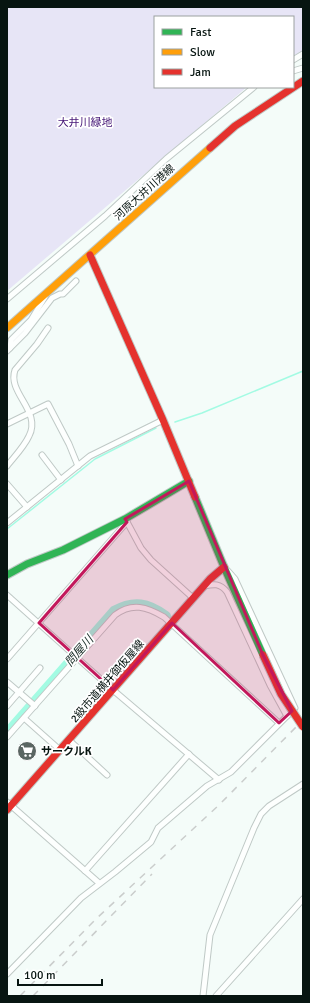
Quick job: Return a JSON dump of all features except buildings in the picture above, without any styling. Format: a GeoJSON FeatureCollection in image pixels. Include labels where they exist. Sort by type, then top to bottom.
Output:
{"type":"FeatureCollection","features":[{"type":"Feature","properties":{"kind":"street"},"geometry":{"type":"LineString","coordinates":[[294,59],[303,54]]}},
{"type":"Feature","properties":{"kind":"street","name":"河原大井川港線"},"geometry":{"type":"LineString","coordinates":[[294,87],[303,81]]}},
{"type":"Feature","properties":{"kind":"street"},"geometry":{"type":"LineString","coordinates":[[7,299],[105,216],[166,159],[253,88]]}},
{"type":"Feature","properties":{"kind":"street","name":"河原大井川港線"},"geometry":{"type":"LineString","coordinates":[[7,328],[235,126],[292,88]]}},
{"type":"Feature","properties":{"kind":"street"},"geometry":{"type":"LineString","coordinates":[[90,255],[163,420],[224,567],[281,694],[303,727]]}},
{"type":"Feature","properties":{"kind":"street"},"geometry":{"type":"LineString","coordinates":[[9,349],[26,333],[52,298],[63,294],[76,281]]}},
{"type":"Feature","properties":{"kind":"street"},"geometry":{"type":"LineString","coordinates":[[9,349],[11,340],[30,320],[47,293]]}},
{"type":"Feature","properties":{"kind":"street"},"geometry":{"type":"LineString","coordinates":[[7,466],[30,436],[32,428],[30,413],[16,386],[13,375],[15,370],[37,344],[48,328]]}},
{"type":"Feature","properties":{"kind":"street"},"geometry":{"type":"LineString","coordinates":[[7,424],[48,404],[78,466]]}},
{"type":"Feature","properties":{"kind":"street"},"geometry":{"type":"LineString","coordinates":[[7,523],[90,456],[163,420]]}},
{"type":"Feature","properties":{"kind":"street"},"geometry":{"type":"LineString","coordinates":[[42,455],[61,480]]}},
{"type":"Feature","properties":{"kind":"street"},"geometry":{"type":"LineString","coordinates":[[7,575],[28,564],[63,550],[126,521],[189,481]]}},
{"type":"Feature","properties":{"kind":"street"},"geometry":{"type":"LineString","coordinates":[[8,487],[27,507]]}},
{"type":"Feature","properties":{"kind":"street"},"geometry":{"type":"LineString","coordinates":[[126,521],[141,548],[151,560],[194,598]]}},
{"type":"Feature","properties":{"kind":"street"},"geometry":{"type":"LineString","coordinates":[[7,660],[126,521]]}},
{"type":"Feature","properties":{"kind":"street"},"geometry":{"type":"LineString","coordinates":[[7,974],[81,898],[151,842],[158,828],[207,786],[231,772],[295,708],[235,578],[224,567]]}},
{"type":"Feature","properties":{"kind":"street","name":"2級市道横井御仮屋線"},"geometry":{"type":"LineString","coordinates":[[8,806],[69,740],[204,586],[224,567]]}},
{"type":"Feature","properties":{"kind":"street"},"geometry":{"type":"LineString","coordinates":[[204,586],[219,584],[227,592],[270,685],[287,716]]}},
{"type":"Feature","properties":{"kind":"street"},"geometry":{"type":"LineString","coordinates":[[7,595],[113,690],[219,780]]}},
{"type":"Feature","properties":{"kind":"street"},"geometry":{"type":"LineString","coordinates":[[7,737],[115,615],[128,607],[146,608],[164,616],[279,723]]}},
{"type":"Feature","properties":{"kind":"street"},"geometry":{"type":"LineString","coordinates":[[7,706],[40,668]]}},
{"type":"Feature","properties":{"kind":"street"},"geometry":{"type":"LineString","coordinates":[[7,682],[35,706]]}},
{"type":"Feature","properties":{"kind":"street"},"geometry":{"type":"LineString","coordinates":[[24,718],[60,750]]}},
{"type":"Feature","properties":{"kind":"street"},"geometry":{"type":"LineString","coordinates":[[69,740],[107,775]]}},
{"type":"Feature","properties":{"kind":"street"},"geometry":{"type":"LineString","coordinates":[[85,871],[189,754]]}},
{"type":"Feature","properties":{"kind":"street"},"geometry":{"type":"LineString","coordinates":[[203,996],[210,936],[254,828],[261,814],[270,806],[303,784]]}},
{"type":"Feature","properties":{"kind":"street"},"geometry":{"type":"LineString","coordinates":[[8,806],[99,883]]}},
{"type":"Feature","properties":{"kind":"street"},"geometry":{"type":"LineString","coordinates":[[216,996],[303,899]]}},
{"type":"Feature","properties":{"kind":"highlighted area"},"geometry":{"type":"Polygon","coordinates":[[[189,481],[263,655],[292,711],[279,723],[172,623],[113,690],[39,623],[127,522],[125,519],[189,481]]]}},
{"type":"Feature","properties":{"kind":"green space","name":"大井川緑地"},"geometry":{"type":"Polygon","coordinates":[[[7,7],[303,7],[303,51],[294,56],[294,16],[154,16],[154,88],[246,88],[7,291],[7,7]]]}},
{"type":"Feature","properties":{"kind":"waterway"},"geometry":{"type":"LineString","coordinates":[[175,422],[202,413],[303,371]]}},
{"type":"Feature","properties":{"kind":"waterway"},"geometry":{"type":"LineString","coordinates":[[7,529],[95,459],[156,428]]}},
{"type":"Feature","properties":{"kind":"waterway","name":"問屋川"},"geometry":{"type":"LineString","coordinates":[[7,733],[114,611],[128,605],[141,604],[153,608],[166,616]]}},
{"type":"Feature","properties":{"kind":"railway"},"geometry":{"type":"LineString","coordinates":[[20,996],[97,918],[220,804],[303,720]]}},
{"type":"Feature","properties":{"kind":"railway"},"geometry":{"type":"LineString","coordinates":[[33,996],[152,874]]}},
{"type":"Feature","properties":{"kind":"traffic: fast"},"geometry":{"type":"LineString","coordinates":[[7,575],[27,564],[63,550],[125,519],[189,481]]}},
{"type":"Feature","properties":{"kind":"traffic: fast"},"geometry":{"type":"LineString","coordinates":[[195,497],[263,655]]}},
{"type":"Feature","properties":{"kind":"traffic: slow"},"geometry":{"type":"LineString","coordinates":[[7,328],[210,148]]}},
{"type":"Feature","properties":{"kind":"traffic: jam"},"geometry":{"type":"LineString","coordinates":[[294,87],[303,81]]}},
{"type":"Feature","properties":{"kind":"traffic: jam"},"geometry":{"type":"LineString","coordinates":[[210,148],[235,126],[292,88]]}},
{"type":"Feature","properties":{"kind":"traffic: jam"},"geometry":{"type":"LineString","coordinates":[[90,255],[163,420],[195,497]]}},
{"type":"Feature","properties":{"kind":"traffic: jam"},"geometry":{"type":"LineString","coordinates":[[7,810],[210,579],[224,567]]}},
{"type":"Feature","properties":{"kind":"traffic: jam"},"geometry":{"type":"LineString","coordinates":[[263,655],[281,694],[303,727]]}},
{"type":"Feature","properties":{"kind":"place","name":"サークルK"},"geometry":{"type":"Point","coordinates":[27,751]}}]}
